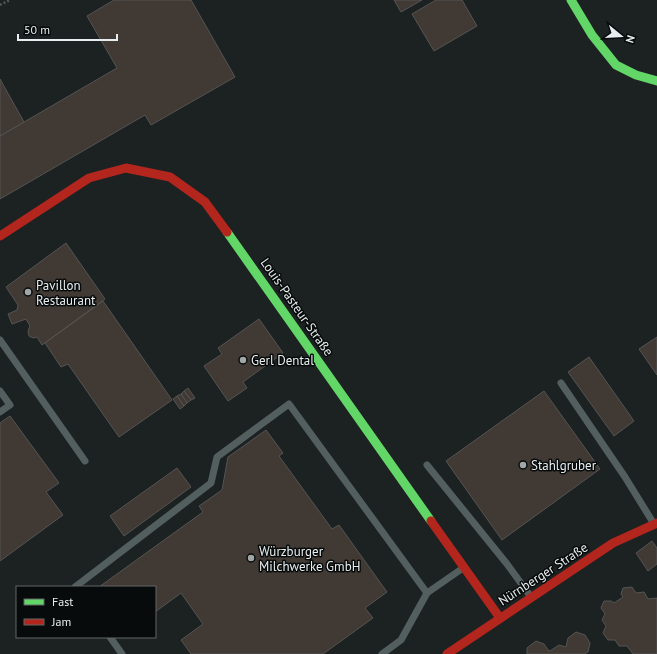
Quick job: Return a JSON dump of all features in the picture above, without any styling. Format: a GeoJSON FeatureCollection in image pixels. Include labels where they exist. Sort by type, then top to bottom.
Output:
{"type":"FeatureCollection","features":[{"type":"Feature","properties":{"kind":"street"},"geometry":{"type":"LineString","coordinates":[[571,0],[592,35],[616,64],[636,75],[657,81]]}},
{"type":"Feature","properties":{"kind":"street","name":"Louis-Pasteur-Straße"},"geometry":{"type":"LineString","coordinates":[[0,236],[89,178],[126,168],[170,177],[205,202],[465,566],[500,618]]}},
{"type":"Feature","properties":{"kind":"street","name":"Nürnberger Straße"},"geometry":{"type":"LineString","coordinates":[[447,654],[613,543],[655,524]]}},
{"type":"Feature","properties":{"kind":"lane"},"geometry":{"type":"LineString","coordinates":[[0,340],[85,461]]}},
{"type":"Feature","properties":{"kind":"lane"},"geometry":{"type":"LineString","coordinates":[[561,383],[655,524]]}},
{"type":"Feature","properties":{"kind":"lane"},"geometry":{"type":"LineString","coordinates":[[0,391],[10,405],[0,412]]}},
{"type":"Feature","properties":{"kind":"lane"},"geometry":{"type":"LineString","coordinates":[[76,586],[211,483],[217,457],[289,404],[427,593]]}},
{"type":"Feature","properties":{"kind":"lane"},"geometry":{"type":"LineString","coordinates":[[427,465],[507,564],[532,598]]}},
{"type":"Feature","properties":{"kind":"lane"},"geometry":{"type":"LineString","coordinates":[[382,654],[400,640],[427,593],[465,566]]}},
{"type":"Feature","properties":{"kind":"lane"},"geometry":{"type":"LineString","coordinates":[[111,638],[122,654]]}},
{"type":"Feature","properties":{"kind":"path"},"geometry":{"type":"LineString","coordinates":[[0,5],[10,0]]}},
{"type":"Feature","properties":{"kind":"building"},"geometry":{"type":"Polygon","coordinates":[[[114,0],[191,0],[235,77],[151,125],[145,115],[0,199],[0,136],[117,68],[87,16],[114,0]]]}},
{"type":"Feature","properties":{"kind":"building"},"geometry":{"type":"Polygon","coordinates":[[[394,0],[422,0],[401,12],[394,0]]]}},
{"type":"Feature","properties":{"kind":"building"},"geometry":{"type":"Polygon","coordinates":[[[436,0],[462,0],[477,26],[434,51],[412,14],[436,0]]]}},
{"type":"Feature","properties":{"kind":"building"},"geometry":{"type":"Polygon","coordinates":[[[0,79],[24,122],[0,136],[0,79]]]}},
{"type":"Feature","properties":{"kind":"building"},"geometry":{"type":"Polygon","coordinates":[[[66,243],[105,299],[42,345],[37,337],[33,338],[29,336],[28,331],[30,326],[26,319],[12,324],[8,314],[17,310],[18,305],[6,287],[66,243]]]}},
{"type":"Feature","properties":{"kind":"building"},"geometry":{"type":"Polygon","coordinates":[[[103,301],[172,400],[119,437],[68,364],[61,367],[45,343],[103,301]]]}},
{"type":"Feature","properties":{"kind":"building","name":"Gerl Dental"},"geometry":{"type":"Polygon","coordinates":[[[259,319],[283,353],[243,382],[247,388],[228,401],[204,366],[222,354],[218,348],[259,319]]]}},
{"type":"Feature","properties":{"kind":"building"},"geometry":{"type":"Polygon","coordinates":[[[657,337],[657,375],[639,349],[657,337]]]}},
{"type":"Feature","properties":{"kind":"building"},"geometry":{"type":"Polygon","coordinates":[[[589,357],[634,421],[614,436],[568,372],[589,357]]]}},
{"type":"Feature","properties":{"kind":"building"},"geometry":{"type":"Polygon","coordinates":[[[188,388],[195,398],[191,400],[184,391],[188,388]]]}},
{"type":"Feature","properties":{"kind":"building"},"geometry":{"type":"Polygon","coordinates":[[[184,391],[191,400],[187,403],[181,394],[184,391]]]}},
{"type":"Feature","properties":{"kind":"building","name":"Stahlgruber"},"geometry":{"type":"Polygon","coordinates":[[[544,391],[600,469],[502,540],[446,461],[544,391]]]}},
{"type":"Feature","properties":{"kind":"building"},"geometry":{"type":"Polygon","coordinates":[[[181,394],[187,403],[184,406],[177,396],[181,394]]]}},
{"type":"Feature","properties":{"kind":"building"},"geometry":{"type":"Polygon","coordinates":[[[177,396],[184,406],[180,409],[173,399],[177,396]]]}},
{"type":"Feature","properties":{"kind":"building"},"geometry":{"type":"Polygon","coordinates":[[[10,416],[59,483],[46,492],[63,515],[0,561],[0,423],[10,416]]]}},
{"type":"Feature","properties":{"kind":"building","name":"Würzburger Milchwerke GmbH"},"geometry":{"type":"Polygon","coordinates":[[[266,430],[283,453],[279,456],[332,529],[339,525],[387,592],[365,608],[373,618],[323,654],[191,654],[181,640],[203,624],[181,593],[156,611],[156,586],[100,586],[203,512],[199,506],[222,490],[228,457],[266,430]]]}},
{"type":"Feature","properties":{"kind":"building"},"geometry":{"type":"Polygon","coordinates":[[[177,468],[191,487],[124,536],[110,516],[177,468]]]}},
{"type":"Feature","properties":{"kind":"building"},"geometry":{"type":"Polygon","coordinates":[[[652,541],[657,548],[657,564],[648,571],[636,553],[652,541]]]}},
{"type":"Feature","properties":{"kind":"building"},"geometry":{"type":"Polygon","coordinates":[[[632,587],[636,593],[644,592],[648,599],[657,598],[657,654],[633,654],[627,646],[619,646],[615,640],[608,640],[603,633],[606,626],[602,620],[605,614],[601,608],[604,601],[611,601],[614,603],[623,597],[621,594],[623,588],[632,587]]]}},
{"type":"Feature","properties":{"kind":"building"},"geometry":{"type":"Polygon","coordinates":[[[576,632],[585,635],[590,643],[588,652],[584,654],[527,654],[527,648],[536,641],[544,644],[550,651],[559,645],[566,647],[568,638],[576,632]]]}},
{"type":"Feature","properties":{"kind":"traffic: fast"},"geometry":{"type":"LineString","coordinates":[[571,0],[592,35],[616,65],[636,75],[657,81]]}},
{"type":"Feature","properties":{"kind":"traffic: fast"},"geometry":{"type":"LineString","coordinates":[[227,232],[431,521]]}},
{"type":"Feature","properties":{"kind":"traffic: jam"},"geometry":{"type":"LineString","coordinates":[[0,236],[89,178],[126,168],[170,177],[205,202],[227,232]]}},
{"type":"Feature","properties":{"kind":"traffic: jam"},"geometry":{"type":"LineString","coordinates":[[431,521],[500,618]]}},
{"type":"Feature","properties":{"kind":"traffic: jam"},"geometry":{"type":"LineString","coordinates":[[447,654],[613,543],[657,523]]}},
{"type":"Feature","properties":{"kind":"place","name":"Pavillon Restaurant"},"geometry":{"type":"Point","coordinates":[28,292]}},
{"type":"Feature","properties":{"kind":"place","name":"Gerl Dental"},"geometry":{"type":"Point","coordinates":[243,360]}},
{"type":"Feature","properties":{"kind":"place","name":"Stahlgruber"},"geometry":{"type":"Point","coordinates":[523,465]}},
{"type":"Feature","properties":{"kind":"place","name":"Würzburger Milchwerke GmbH"},"geometry":{"type":"Point","coordinates":[251,558]}}]}
